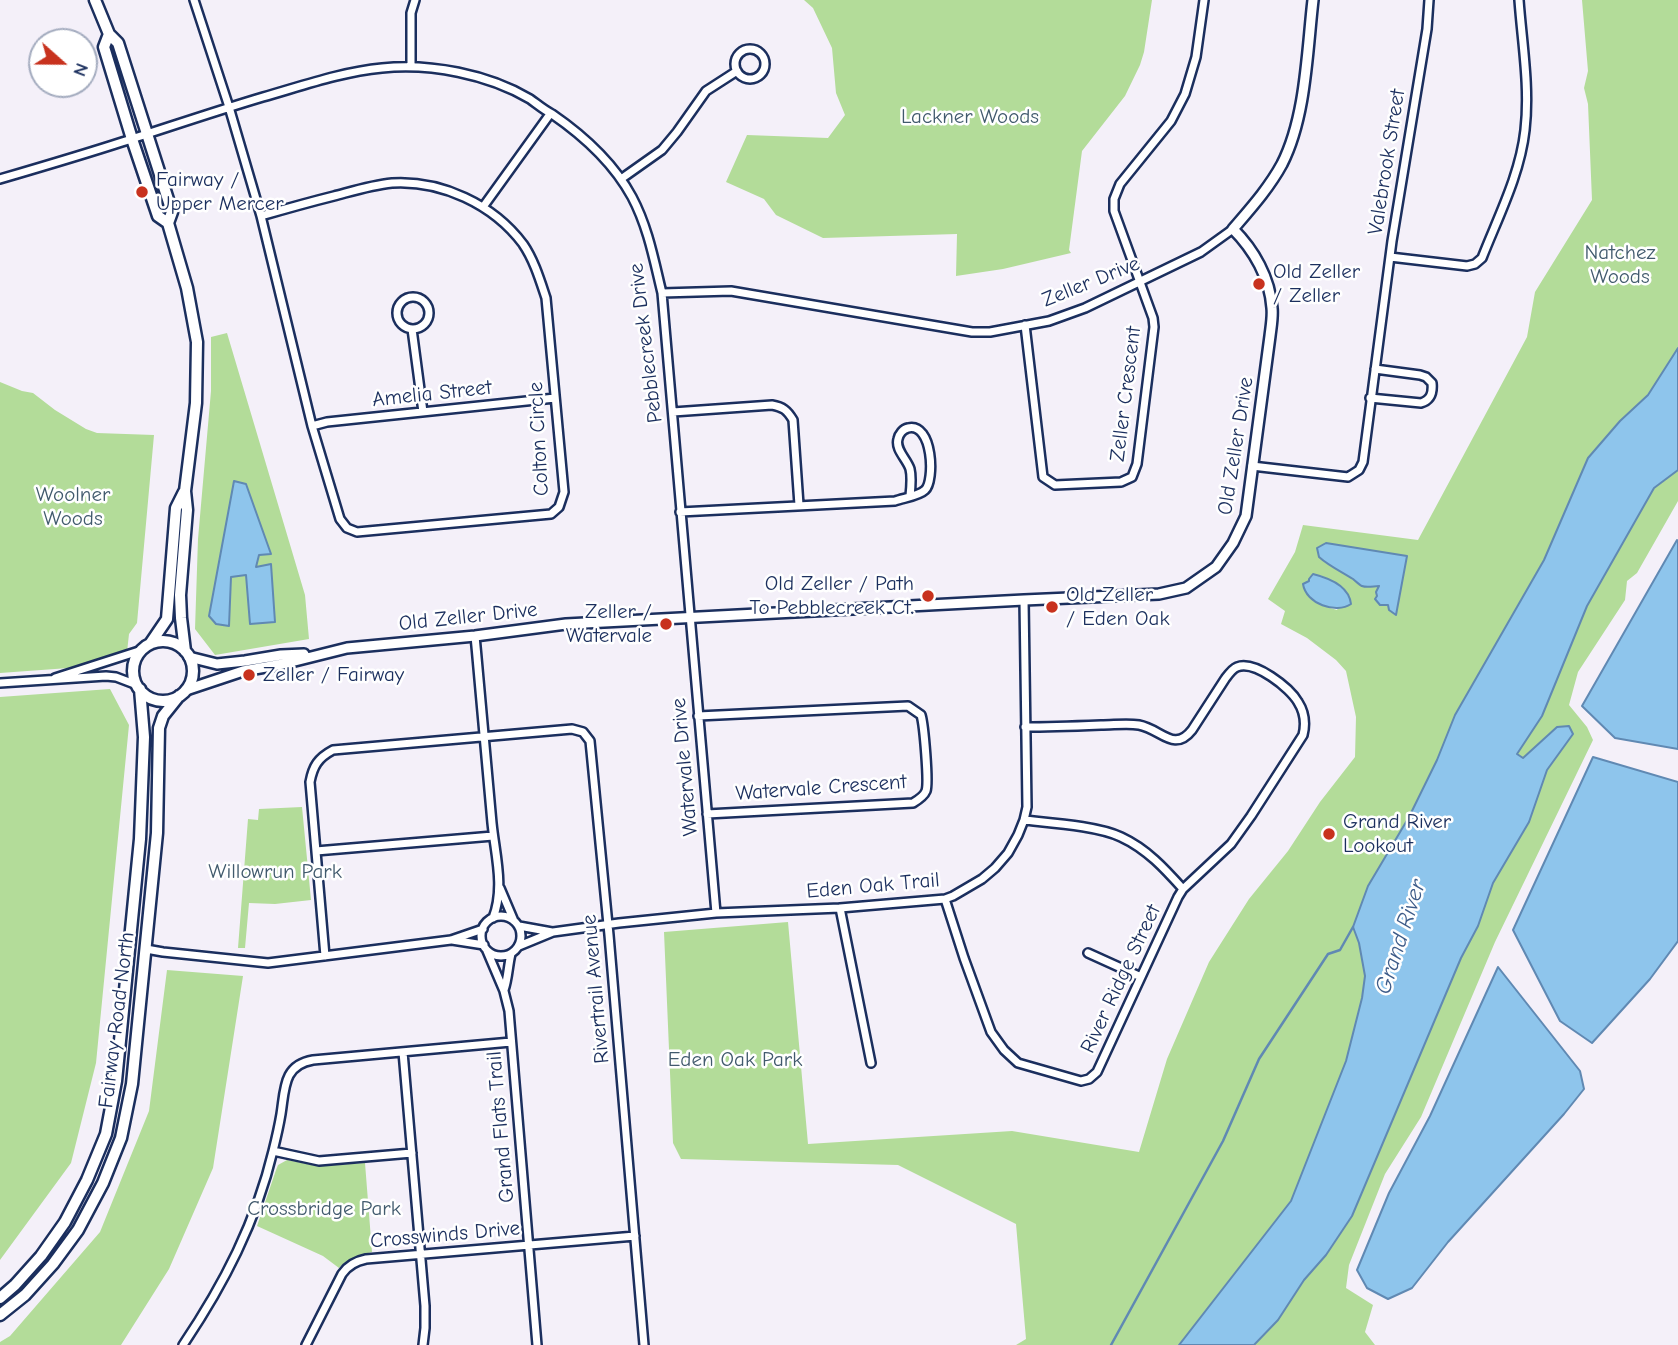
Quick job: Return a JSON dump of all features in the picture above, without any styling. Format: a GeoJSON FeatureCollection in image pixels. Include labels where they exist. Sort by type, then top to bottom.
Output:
{"type":"FeatureCollection","features":[{"type":"Feature","properties":{"kind":"main road"},"geometry":{"type":"LineString","coordinates":[[95,0],[109,34],[118,43],[158,216],[168,223]]}},
{"type":"Feature","properties":{"kind":"main road"},"geometry":{"type":"LineString","coordinates":[[109,34],[104,47],[172,212],[168,223],[187,288],[197,342],[196,403],[185,491],[187,510],[180,605],[187,654],[193,669],[192,678],[183,693],[170,700],[159,701],[148,697],[138,687],[134,667],[137,657],[167,619],[176,508],[185,491]]}},
{"type":"Feature","properties":{"kind":"main road"},"geometry":{"type":"LineString","coordinates":[[146,648],[163,641],[172,642],[187,654]]}},
{"type":"Feature","properties":{"kind":"main road","name":"Fairway Road North"},"geometry":{"type":"LineString","coordinates":[[0,1298],[41,1256],[65,1222],[88,1180],[106,1134],[116,1081],[140,839],[144,737],[138,687]]}},
{"type":"Feature","properties":{"kind":"main road","name":"Fairway Road North"},"geometry":{"type":"LineString","coordinates":[[0,1315],[25,1295],[53,1264],[78,1230],[103,1183],[121,1138],[132,1084],[158,833],[159,728],[163,716],[183,693]]}},
{"type":"Feature","properties":{"kind":"street","name":"Colton Circle"},"geometry":{"type":"LineString","coordinates":[[195,0],[261,215],[312,426],[340,519],[347,528],[357,532],[551,514],[559,507],[564,492],[546,298],[538,273],[524,245],[506,225],[483,207],[461,195],[441,188],[411,183],[370,186],[261,215]]}},
{"type":"Feature","properties":{"kind":"street"},"geometry":{"type":"LineString","coordinates":[[411,67],[411,13],[415,0]]}},
{"type":"Feature","properties":{"kind":"street","name":"Zeller Crescent"},"geometry":{"type":"LineString","coordinates":[[1025,325],[1043,477],[1055,485],[1121,482],[1132,477],[1138,464],[1154,337],[1153,318],[1114,211],[1114,199],[1120,184],[1158,138],[1179,107],[1194,68],[1204,0]]}},
{"type":"Feature","properties":{"kind":"street","name":"Zeller Drive"},"geometry":{"type":"LineString","coordinates":[[662,293],[731,291],[972,332],[990,332],[1049,321],[1086,308],[1201,252],[1233,229],[1267,188],[1287,152],[1296,127],[1314,0]]}},
{"type":"Feature","properties":{"kind":"street","name":"Valebrook Street"},"geometry":{"type":"LineString","coordinates":[[1252,466],[1348,477],[1359,470],[1363,462],[1390,257],[1427,29],[1429,0]]}},
{"type":"Feature","properties":{"kind":"street"},"geometry":{"type":"LineString","coordinates":[[1390,257],[1467,266],[1482,258],[1515,176],[1525,130],[1526,97],[1519,0]]}},
{"type":"Feature","properties":{"kind":"street"},"geometry":{"type":"LineString","coordinates":[[746,50],[755,51],[763,57],[765,66],[757,78],[743,78],[737,71],[738,56],[746,50]]}},
{"type":"Feature","properties":{"kind":"street","name":"Pebblecreek Drive"},"geometry":{"type":"LineString","coordinates":[[0,179],[229,107],[342,75],[382,68],[411,67],[454,71],[497,84],[529,99],[573,129],[621,179],[643,222],[651,246],[662,293],[689,617]]}},
{"type":"Feature","properties":{"kind":"street"},"geometry":{"type":"LineString","coordinates":[[621,179],[662,150],[706,91],[737,71]]}},
{"type":"Feature","properties":{"kind":"street"},"geometry":{"type":"LineString","coordinates":[[483,207],[550,114]]}},
{"type":"Feature","properties":{"kind":"street","name":"Old Zeller Drive"},"geometry":{"type":"LineString","coordinates":[[183,693],[235,673],[346,648],[566,624],[1159,594],[1186,588],[1216,567],[1233,543],[1246,516],[1270,336],[1272,309],[1262,267],[1233,229]]}},
{"type":"Feature","properties":{"kind":"street"},"geometry":{"type":"LineString","coordinates":[[411,297],[423,300],[429,309],[429,317],[423,326],[412,329],[402,325],[397,315],[398,307],[411,297]]}},
{"type":"Feature","properties":{"kind":"street"},"geometry":{"type":"LineString","coordinates":[[412,329],[423,412]]}},
{"type":"Feature","properties":{"kind":"street"},"geometry":{"type":"LineString","coordinates":[[1370,398],[1421,403],[1429,399],[1432,392],[1432,383],[1426,377],[1375,369]]}},
{"type":"Feature","properties":{"kind":"street","name":"Amelia Street"},"geometry":{"type":"LineString","coordinates":[[312,426],[327,422],[555,398]]}},
{"type":"Feature","properties":{"kind":"street"},"geometry":{"type":"LineString","coordinates":[[673,412],[781,406],[793,420],[799,505]]}},
{"type":"Feature","properties":{"kind":"street"},"geometry":{"type":"LineString","coordinates":[[680,512],[895,501],[910,496],[924,491],[928,485],[930,469],[927,441],[920,430],[913,428],[905,429],[898,438],[898,445],[911,472],[910,496]]}},
{"type":"Feature","properties":{"kind":"street","name":"Eden Oak Trail"},"geometry":{"type":"LineString","coordinates":[[519,946],[553,932],[608,925],[716,914],[945,900],[982,879],[1008,853],[1024,820],[1027,807],[1024,600]]}},
{"type":"Feature","properties":{"kind":"street","name":"Watervale Drive"},"geometry":{"type":"LineString","coordinates":[[689,617],[716,914]]}},
{"type":"Feature","properties":{"kind":"street"},"geometry":{"type":"LineString","coordinates":[[475,636],[500,887],[493,918]]}},
{"type":"Feature","properties":{"kind":"street"},"geometry":{"type":"LineString","coordinates":[[51,679],[146,648]]}},
{"type":"Feature","properties":{"kind":"street","name":"Old Zeller Drive"},"geometry":{"type":"LineString","coordinates":[[187,654],[217,664],[281,655],[323,653]]}},
{"type":"Feature","properties":{"kind":"street"},"geometry":{"type":"LineString","coordinates":[[1024,820],[1120,836],[1152,856],[1183,889],[1231,844],[1303,735],[1306,725],[1304,715],[1292,694],[1266,673],[1247,666],[1238,666],[1225,679],[1187,737],[1179,741],[1173,741],[1157,731],[1135,724],[1025,727]]}},
{"type":"Feature","properties":{"kind":"street"},"geometry":{"type":"LineString","coordinates":[[0,683],[106,676],[116,677],[138,687]]}},
{"type":"Feature","properties":{"kind":"street","name":"Watervale Crescent"},"geometry":{"type":"LineString","coordinates":[[698,716],[908,706],[921,715],[924,726],[927,788],[913,803],[707,814]]}},
{"type":"Feature","properties":{"kind":"street","name":"Rivertrail Avenue"},"geometry":{"type":"LineString","coordinates":[[484,737],[572,729],[583,732],[590,741],[644,1345]]}},
{"type":"Feature","properties":{"kind":"street"},"geometry":{"type":"LineString","coordinates":[[326,956],[310,782],[316,762],[333,750],[484,737]]}},
{"type":"Feature","properties":{"kind":"street"},"geometry":{"type":"LineString","coordinates":[[317,851],[493,836]]}},
{"type":"Feature","properties":{"kind":"street"},"geometry":{"type":"LineString","coordinates":[[451,940],[485,948],[499,956],[511,954],[519,946],[521,933],[500,887]]}},
{"type":"Feature","properties":{"kind":"street","name":"River Ridge Street"},"geometry":{"type":"LineString","coordinates":[[945,900],[992,1032],[1004,1051],[1018,1063],[1081,1081],[1089,1079],[1097,1072],[1183,889]]}},
{"type":"Feature","properties":{"kind":"street"},"geometry":{"type":"LineString","coordinates":[[839,908],[871,1063]]}},
{"type":"Feature","properties":{"kind":"street"},"geometry":{"type":"LineString","coordinates":[[485,948],[481,934],[489,920],[504,916],[517,923]]}},
{"type":"Feature","properties":{"kind":"street","name":"Eden Oak Trail"},"geometry":{"type":"LineString","coordinates":[[517,923],[553,932]]}},
{"type":"Feature","properties":{"kind":"street"},"geometry":{"type":"LineString","coordinates":[[146,949],[268,962],[451,940],[483,929]]}},
{"type":"Feature","properties":{"kind":"street","name":"Grand Flats Trail"},"geometry":{"type":"LineString","coordinates":[[485,948],[504,991],[509,1011],[537,1345]]}},
{"type":"Feature","properties":{"kind":"street"},"geometry":{"type":"LineString","coordinates":[[1088,953],[1141,977]]}},
{"type":"Feature","properties":{"kind":"street","name":"Grand Flats Trail"},"geometry":{"type":"LineString","coordinates":[[504,991],[511,954]]}},
{"type":"Feature","properties":{"kind":"street"},"geometry":{"type":"LineString","coordinates":[[183,1345],[221,1285],[240,1248],[262,1191],[273,1151],[285,1082],[298,1065],[313,1060],[511,1042]]}},
{"type":"Feature","properties":{"kind":"street"},"geometry":{"type":"LineString","coordinates":[[404,1052],[426,1318],[423,1345]]}},
{"type":"Feature","properties":{"kind":"street"},"geometry":{"type":"LineString","coordinates":[[273,1151],[319,1161],[412,1153]]}},
{"type":"Feature","properties":{"kind":"street","name":"Crosswinds Drive"},"geometry":{"type":"LineString","coordinates":[[306,1345],[340,1278],[348,1266],[356,1261],[635,1236]]}},
{"type":"Feature","properties":{"kind":"green space","name":"Lackner Woods"},"geometry":{"type":"Polygon","coordinates":[[[804,0],[1152,0],[1140,65],[1125,96],[1082,151],[1069,250],[1071,253],[1003,269],[956,276],[957,234],[823,238],[776,215],[764,199],[726,182],[747,135],[828,138],[845,115],[836,93],[832,48],[813,8],[804,0]]]}},
{"type":"Feature","properties":{"kind":"green space"},"geometry":{"type":"Polygon","coordinates":[[[1582,0],[1678,0],[1678,348],[1648,395],[1620,421],[1588,458],[1544,560],[1455,715],[1409,817],[1368,886],[1353,927],[1365,976],[1362,998],[1346,1061],[1291,1201],[1179,1345],[1016,1345],[1026,1339],[1016,1224],[898,1165],[681,1159],[673,1143],[664,932],[788,922],[808,1144],[1012,1131],[1139,1152],[1167,1059],[1209,962],[1249,899],[1288,851],[1320,802],[1355,757],[1356,717],[1346,671],[1307,638],[1281,624],[1285,611],[1268,599],[1295,552],[1303,525],[1418,540],[1527,337],[1535,292],[1592,200],[1588,104],[1584,88],[1588,71],[1582,0]],[[1407,556],[1319,557],[1359,585],[1379,586],[1376,592],[1388,605],[1407,556]],[[1313,574],[1310,581],[1303,584],[1327,607],[1337,610],[1346,594],[1322,576],[1313,574]]]}},
{"type":"Feature","properties":{"kind":"green space"},"geometry":{"type":"Polygon","coordinates":[[[227,333],[305,595],[309,639],[215,655],[195,629],[198,539],[211,391],[211,337],[227,333]]]}},
{"type":"Feature","properties":{"kind":"green space","name":"Woolner Woods"},"geometry":{"type":"Polygon","coordinates":[[[0,382],[33,393],[55,410],[97,433],[154,435],[137,623],[129,634],[127,652],[110,665],[0,673],[0,382]]]}},
{"type":"Feature","properties":{"kind":"green space"},"geometry":{"type":"Polygon","coordinates":[[[1678,470],[1678,501],[1637,573],[1627,581],[1625,600],[1578,672],[1569,705],[1587,727],[1593,740],[1495,942],[1421,1117],[1385,1174],[1349,1265],[1346,1288],[1373,1305],[1365,1332],[1375,1345],[1254,1345],[1278,1320],[1352,1216],[1461,958],[1478,926],[1493,883],[1529,822],[1547,770],[1573,734],[1557,727],[1523,759],[1517,754],[1542,716],[1587,606],[1654,488],[1678,470]]]}},
{"type":"Feature","properties":{"kind":"green space"},"geometry":{"type":"Polygon","coordinates":[[[110,689],[129,725],[96,1063],[71,1163],[0,1260],[0,697],[110,689]]]}},
{"type":"Feature","properties":{"kind":"green space","name":"Willowrun Park"},"geometry":{"type":"Polygon","coordinates":[[[302,807],[311,900],[275,904],[249,903],[245,948],[238,948],[248,819],[258,820],[259,809],[302,807]]]}},
{"type":"Feature","properties":{"kind":"green space"},"geometry":{"type":"Polygon","coordinates":[[[167,970],[243,976],[213,1168],[169,1269],[121,1345],[0,1345],[100,1232],[149,1111],[167,970]]]}},
{"type":"Feature","properties":{"kind":"green space","name":"Crossbridge Park"},"geometry":{"type":"Polygon","coordinates":[[[287,1160],[317,1166],[365,1163],[372,1252],[354,1257],[339,1268],[323,1256],[257,1226],[278,1165],[287,1160]]]}},
{"type":"Feature","properties":{"kind":"water","name":"Grand River"},"geometry":{"type":"Polygon","coordinates":[[[1678,348],[1678,470],[1654,488],[1587,606],[1542,716],[1517,754],[1523,758],[1557,727],[1569,726],[1573,734],[1547,770],[1529,822],[1493,883],[1478,926],[1461,958],[1352,1216],[1278,1320],[1254,1345],[1179,1345],[1291,1201],[1346,1061],[1362,998],[1365,976],[1353,927],[1368,886],[1409,817],[1455,715],[1544,560],[1588,458],[1620,421],[1648,395],[1678,348]]]}},
{"type":"Feature","properties":{"kind":"water"},"geometry":{"type":"Polygon","coordinates":[[[234,481],[246,484],[271,554],[259,555],[256,567],[271,564],[275,622],[250,624],[246,575],[231,577],[229,626],[216,624],[209,616],[234,481]]]}},
{"type":"Feature","properties":{"kind":"water"},"geometry":{"type":"Polygon","coordinates":[[[1677,540],[1678,749],[1615,738],[1582,706],[1677,540]]]}},
{"type":"Feature","properties":{"kind":"water"},"geometry":{"type":"Polygon","coordinates":[[[1326,543],[1407,556],[1396,615],[1389,610],[1388,605],[1380,605],[1375,599],[1379,586],[1361,586],[1319,557],[1317,548],[1326,543]]]}},
{"type":"Feature","properties":{"kind":"water"},"geometry":{"type":"Polygon","coordinates":[[[1313,574],[1342,588],[1351,604],[1338,608],[1316,602],[1305,591],[1303,584],[1309,581],[1313,574]]]}},
{"type":"Feature","properties":{"kind":"water"},"geometry":{"type":"Polygon","coordinates":[[[1593,757],[1678,782],[1678,941],[1650,979],[1592,1043],[1560,1021],[1513,930],[1593,757]]]}},
{"type":"Feature","properties":{"kind":"water"},"geometry":{"type":"Polygon","coordinates":[[[1498,967],[1580,1071],[1584,1089],[1448,1242],[1412,1288],[1388,1299],[1367,1288],[1357,1270],[1389,1193],[1430,1116],[1498,967]]]}},
{"type":"Feature","properties":{"kind":"waterway"},"geometry":{"type":"LineString","coordinates":[[1111,1345],[1223,1141],[1259,1059],[1328,954],[1340,950],[1353,927]]}},
{"type":"Feature","properties":{"kind":"place","name":"Fairway / Upper Mercer"},"geometry":{"type":"Point","coordinates":[142,192]}},
{"type":"Feature","properties":{"kind":"place","name":"Old Zeller / Zeller"},"geometry":{"type":"Point","coordinates":[1259,284]}},
{"type":"Feature","properties":{"kind":"place","name":"Old Zeller / Path To Pebblecreek Ct."},"geometry":{"type":"Point","coordinates":[928,596]}},
{"type":"Feature","properties":{"kind":"place","name":"Old Zeller / Eden Oak"},"geometry":{"type":"Point","coordinates":[1052,607]}},
{"type":"Feature","properties":{"kind":"place","name":"Zeller / Watervale"},"geometry":{"type":"Point","coordinates":[666,624]}},
{"type":"Feature","properties":{"kind":"place","name":"Zeller / Fairway"},"geometry":{"type":"Point","coordinates":[249,675]}},
{"type":"Feature","properties":{"kind":"place","name":"Grand River Lookout"},"geometry":{"type":"Point","coordinates":[1329,834]}},
{"type":"Feature","properties":{"kind":"park label","name":"Natchez Woods"},"geometry":{"type":"Point","coordinates":[1620,265]}},
{"type":"Feature","properties":{"kind":"park label","name":"Eden Oak Park"},"geometry":{"type":"Point","coordinates":[735,1060]}}]}
